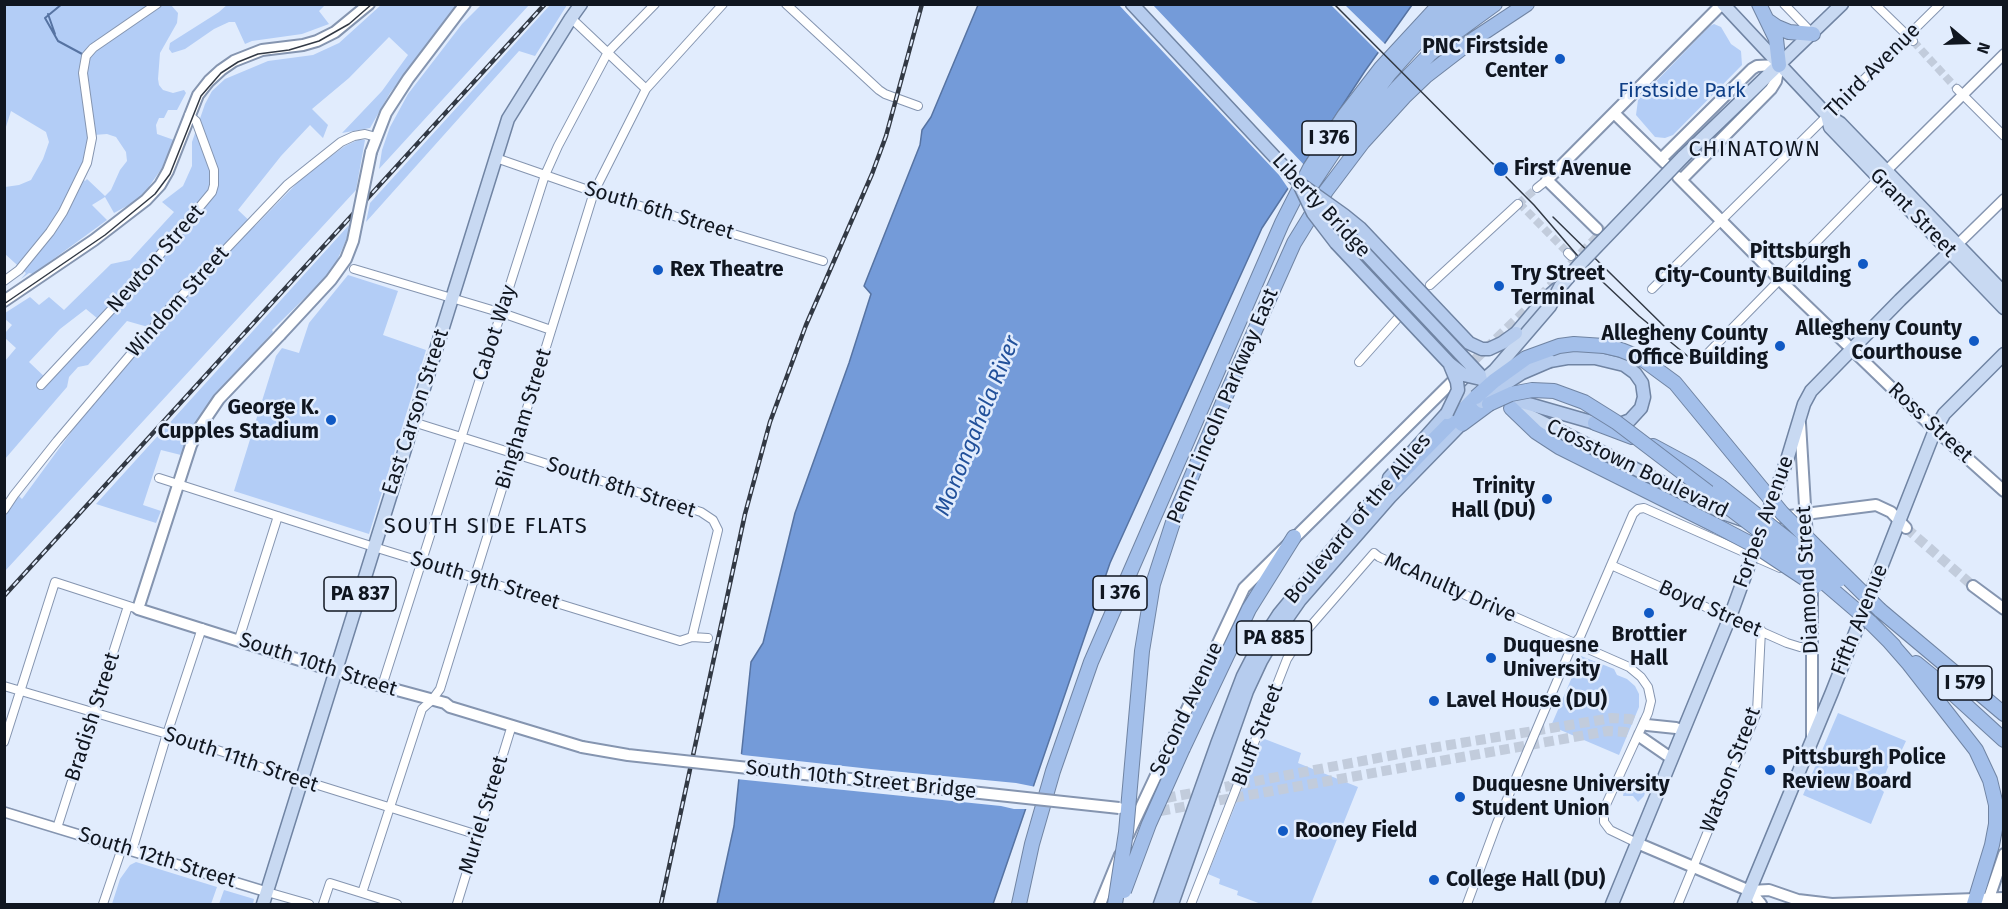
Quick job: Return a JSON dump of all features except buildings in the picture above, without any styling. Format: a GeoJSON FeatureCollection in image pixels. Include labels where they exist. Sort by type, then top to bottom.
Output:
{"type":"FeatureCollection","features":[{"type":"Feature","properties":{"kind":"highway","name":"Liberty Bridge"},"geometry":{"type":"LineString","coordinates":[[1132,4],[1511,408]]}},
{"type":"Feature","properties":{"kind":"highway","name":"Penn-Lincoln Parkway East"},"geometry":{"type":"LineString","coordinates":[[1019,904],[1032,844],[1053,771],[1091,662],[1295,195],[1326,142],[1381,68],[1440,4]]}},
{"type":"Feature","properties":{"kind":"highway"},"geometry":{"type":"LineString","coordinates":[[1252,292],[1305,194],[1348,130],[1395,68],[1455,4]]}},
{"type":"Feature","properties":{"kind":"highway"},"geometry":{"type":"LineString","coordinates":[[1348,130],[1412,59],[1475,4]]}},
{"type":"Feature","properties":{"kind":"highway"},"geometry":{"type":"LineString","coordinates":[[1294,243],[1330,173],[1376,111],[1429,55],[1495,4]]}},
{"type":"Feature","properties":{"kind":"highway","name":"Penn-Lincoln Parkway East"},"geometry":{"type":"LineString","coordinates":[[1117,904],[1126,832],[1142,651],[1154,584],[1176,513],[1294,243],[1344,166],[1363,141],[1404,97],[1449,57],[1527,4]]}},
{"type":"Feature","properties":{"kind":"highway"},"geometry":{"type":"LineString","coordinates":[[1759,4],[1778,45],[1779,65]]}},
{"type":"Feature","properties":{"kind":"highway"},"geometry":{"type":"LineString","coordinates":[[1766,18],[1785,30],[1799,34],[1813,34]]}},
{"type":"Feature","properties":{"kind":"highway"},"geometry":{"type":"LineString","coordinates":[[1299,183],[1360,228],[1469,343],[1478,348],[1489,349],[1497,347],[1516,333]]}},
{"type":"Feature","properties":{"kind":"highway"},"geometry":{"type":"LineString","coordinates":[[1299,183],[1313,213],[1325,231],[1450,364],[1464,375],[1480,377]]}},
{"type":"Feature","properties":{"kind":"highway"},"geometry":{"type":"LineString","coordinates":[[1462,424],[1482,401],[1494,381],[1526,358],[1559,346],[1574,344],[1604,346],[1641,358],[1675,383],[1782,513],[1883,613]]}},
{"type":"Feature","properties":{"kind":"highway"},"geometry":{"type":"LineString","coordinates":[[1363,512],[1482,401],[1512,379],[1541,364],[1567,358],[1602,359],[1628,368],[1637,376],[1643,388],[1644,400],[1639,412],[1620,430]]}},
{"type":"Feature","properties":{"kind":"highway"},"geometry":{"type":"LineString","coordinates":[[1448,413],[1458,390],[1450,364]]}},
{"type":"Feature","properties":{"kind":"highway"},"geometry":{"type":"LineString","coordinates":[[1482,401],[1532,390],[1554,391],[1584,402],[1616,422],[1800,562],[1871,623]]}},
{"type":"Feature","properties":{"kind":"highway"},"geometry":{"type":"LineString","coordinates":[[1500,395],[1620,430],[1671,454],[1720,486],[1806,556],[1883,613]]}},
{"type":"Feature","properties":{"kind":"highway"},"geometry":{"type":"LineString","coordinates":[[1511,408],[1527,425],[1559,447],[1715,525],[1782,562],[1871,623]]}},
{"type":"Feature","properties":{"kind":"highway","name":"Boulevard of the Allies"},"geometry":{"type":"LineString","coordinates":[[1160,904],[1217,744],[1243,676],[1258,645],[1300,587],[1381,487],[1448,413]]}},
{"type":"Feature","properties":{"kind":"highway","name":"Boulevard of the Allies"},"geometry":{"type":"LineString","coordinates":[[1172,904],[1247,692],[1279,630],[1300,600],[1389,497],[1462,424]]}},
{"type":"Feature","properties":{"kind":"highway"},"geometry":{"type":"LineString","coordinates":[[1117,904],[1149,824],[1246,615],[1294,537]]}},
{"type":"Feature","properties":{"kind":"highway","name":"I 579"},"geometry":{"type":"LineString","coordinates":[[1883,613],[2004,714]]}},
{"type":"Feature","properties":{"kind":"highway","name":"I 579"},"geometry":{"type":"LineString","coordinates":[[1871,623],[2004,740]]}},
{"type":"Feature","properties":{"kind":"highway"},"geometry":{"type":"LineString","coordinates":[[1888,640],[1976,750],[1990,780],[1996,805],[1996,824],[1981,902]]}},
{"type":"Feature","properties":{"kind":"highway"},"geometry":{"type":"LineString","coordinates":[[1927,652],[2004,702]]}},
{"type":"Feature","properties":{"kind":"highway"},"geometry":{"type":"LineString","coordinates":[[1948,689],[2004,727]]}},
{"type":"Feature","properties":{"kind":"main road"},"geometry":{"type":"LineString","coordinates":[[4,301],[94,240],[146,200],[160,185],[168,171],[198,95],[209,81],[234,61],[262,50],[287,48],[316,41],[335,32],[369,4]]}},
{"type":"Feature","properties":{"kind":"main road"},"geometry":{"type":"LineString","coordinates":[[133,607],[191,445],[209,411],[332,280],[346,259],[353,242],[371,152],[386,113],[408,79],[465,4]]}},
{"type":"Feature","properties":{"kind":"main road","name":"East Carson Street"},"geometry":{"type":"LineString","coordinates":[[263,904],[508,119],[581,4]]}},
{"type":"Feature","properties":{"kind":"main road"},"geometry":{"type":"LineString","coordinates":[[1597,229],[1547,180],[1722,4]]}},
{"type":"Feature","properties":{"kind":"main road","name":"Grant Street"},"geometry":{"type":"LineString","coordinates":[[1722,4],[1827,116],[1830,127],[1883,174],[1954,249],[2004,308]]}},
{"type":"Feature","properties":{"kind":"main road","name":"Boulevard of the Allies"},"geometry":{"type":"LineString","coordinates":[[1448,413],[1543,301],[1560,286],[1597,244],[1842,4]]}},
{"type":"Feature","properties":{"kind":"main road"},"geometry":{"type":"LineString","coordinates":[[1614,113],[1663,161],[1752,69],[1757,66],[1779,65]]}},
{"type":"Feature","properties":{"kind":"main road","name":"Ross Street"},"geometry":{"type":"LineString","coordinates":[[1779,65],[1772,89],[1679,178],[1780,280],[1935,430],[2004,491]]}},
{"type":"Feature","properties":{"kind":"main road","name":"Grant Street"},"geometry":{"type":"LineString","coordinates":[[1954,249],[2004,293]]}},
{"type":"Feature","properties":{"kind":"main road","name":"Forbes Avenue"},"geometry":{"type":"LineString","coordinates":[[1612,904],[1730,617],[1811,391],[1954,249]]}},
{"type":"Feature","properties":{"kind":"main road","name":"Boulevard of the Allies"},"geometry":{"type":"LineString","coordinates":[[1480,377],[1486,377],[1495,370],[1550,306],[1560,286]]}},
{"type":"Feature","properties":{"kind":"main road","name":"Fifth Avenue"},"geometry":{"type":"LineString","coordinates":[[1744,904],[1902,524],[1935,430],[1944,414],[2004,354]]}},
{"type":"Feature","properties":{"kind":"main road","name":"Second Avenue"},"geometry":{"type":"LineString","coordinates":[[1100,904],[1140,808],[1241,594],[1252,579],[1455,379]]}},
{"type":"Feature","properties":{"kind":"main road","name":"Crosstown Boulevard"},"geometry":{"type":"LineString","coordinates":[[1511,408],[1731,517],[1744,520],[1766,519]]}},
{"type":"Feature","properties":{"kind":"main road","name":"Diamond Street"},"geometry":{"type":"LineString","coordinates":[[1800,419],[1805,513],[1812,582],[1812,740]]}},
{"type":"Feature","properties":{"kind":"main road"},"geometry":{"type":"LineString","coordinates":[[1766,519],[1876,505],[1887,509],[1902,524]]}},
{"type":"Feature","properties":{"kind":"main road"},"geometry":{"type":"LineString","coordinates":[[1973,586],[2004,609]]}},
{"type":"Feature","properties":{"kind":"main road","name":"South 10th Street"},"geometry":{"type":"LineString","coordinates":[[133,607],[582,747]]}},
{"type":"Feature","properties":{"kind":"main road"},"geometry":{"type":"LineString","coordinates":[[1647,725],[1676,728],[1683,731]]}},
{"type":"Feature","properties":{"kind":"main road"},"geometry":{"type":"LineString","coordinates":[[1642,738],[1671,758]]}},
{"type":"Feature","properties":{"kind":"main road","name":"South 10th Street Bridge"},"geometry":{"type":"LineString","coordinates":[[582,747],[628,755],[1119,808],[1140,808]]}},
{"type":"Feature","properties":{"kind":"main road"},"geometry":{"type":"LineString","coordinates":[[1140,808],[1166,798]]}},
{"type":"Feature","properties":{"kind":"main road"},"geometry":{"type":"LineString","coordinates":[[1140,808],[1160,811]]}},
{"type":"Feature","properties":{"kind":"main road"},"geometry":{"type":"LineString","coordinates":[[1637,843],[1750,891],[1769,890],[1798,900],[1832,904],[1981,902],[2002,898]]}},
{"type":"Feature","properties":{"kind":"main road"},"geometry":{"type":"LineString","coordinates":[[1981,902],[2004,854]]}},
{"type":"Feature","properties":{"kind":"main road"},"geometry":{"type":"LineString","coordinates":[[1750,891],[1761,904]]}},
{"type":"Feature","properties":{"kind":"street"},"geometry":{"type":"LineString","coordinates":[[4,281],[19,270],[50,231],[63,212],[87,163],[92,138],[83,73],[86,56],[93,48],[157,4]]}},
{"type":"Feature","properties":{"kind":"street","name":"Cabot Way"},"geometry":{"type":"LineString","coordinates":[[382,686],[545,175],[608,52],[655,4]]}},
{"type":"Feature","properties":{"kind":"street","name":"Bingham Street"},"geometry":{"type":"LineString","coordinates":[[362,893],[422,709],[440,689],[594,192],[646,88],[723,4]]}},
{"type":"Feature","properties":{"kind":"street"},"geometry":{"type":"LineString","coordinates":[[786,4],[885,94],[918,106]]}},
{"type":"Feature","properties":{"kind":"street"},"geometry":{"type":"LineString","coordinates":[[1784,4],[1813,34]]}},
{"type":"Feature","properties":{"kind":"street"},"geometry":{"type":"LineString","coordinates":[[1875,4],[1911,38]]}},
{"type":"Feature","properties":{"kind":"street","name":"Third Avenue"},"geometry":{"type":"LineString","coordinates":[[1652,289],[1827,116],[1911,38],[1940,4]]}},
{"type":"Feature","properties":{"kind":"street"},"geometry":{"type":"LineString","coordinates":[[571,18],[646,88]]}},
{"type":"Feature","properties":{"kind":"street"},"geometry":{"type":"LineString","coordinates":[[1708,352],[1960,92],[2004,54]]}},
{"type":"Feature","properties":{"kind":"street"},"geometry":{"type":"LineString","coordinates":[[1960,92],[2004,136]]}},
{"type":"Feature","properties":{"kind":"street","name":"Newton Street"},"geometry":{"type":"LineString","coordinates":[[41,385],[138,281],[212,192],[214,170],[196,121],[189,115]]}},
{"type":"Feature","properties":{"kind":"street","name":"Windom Street"},"geometry":{"type":"LineString","coordinates":[[6,508],[57,441],[169,309],[287,185],[341,142],[364,134],[376,137]]}},
{"type":"Feature","properties":{"kind":"street","name":"South 6th Street"},"geometry":{"type":"LineString","coordinates":[[496,158],[594,192],[824,261]]}},
{"type":"Feature","properties":{"kind":"street"},"geometry":{"type":"LineString","coordinates":[[1538,188],[1547,180]]}},
{"type":"Feature","properties":{"kind":"street","name":"Forbes Avenue"},"geometry":{"type":"LineString","coordinates":[[1954,249],[2004,199]]}},
{"type":"Feature","properties":{"kind":"street"},"geometry":{"type":"LineString","coordinates":[[1430,285],[1518,204]]}},
{"type":"Feature","properties":{"kind":"street"},"geometry":{"type":"LineString","coordinates":[[354,269],[452,297],[551,330]]}},
{"type":"Feature","properties":{"kind":"street"},"geometry":{"type":"LineString","coordinates":[[1359,362],[1398,318]]}},
{"type":"Feature","properties":{"kind":"street","name":"South 8th Street"},"geometry":{"type":"LineString","coordinates":[[413,422],[700,512],[713,520],[718,530],[692,636]]}},
{"type":"Feature","properties":{"kind":"street","name":"South 9th Street"},"geometry":{"type":"LineString","coordinates":[[159,478],[680,642],[692,636],[708,638]]}},
{"type":"Feature","properties":{"kind":"street"},"geometry":{"type":"LineString","coordinates":[[1467,904],[1497,823],[1571,648],[1580,637],[1633,514],[1638,509],[1644,508],[1812,582]]}},
{"type":"Feature","properties":{"kind":"street"},"geometry":{"type":"LineString","coordinates":[[238,639],[278,516]]}},
{"type":"Feature","properties":{"kind":"street","name":"McAnulty Drive"},"geometry":{"type":"LineString","coordinates":[[1374,553],[1629,668],[1641,677],[1648,687],[1651,701],[1648,713],[1604,809],[1604,822],[1611,830],[1637,843]]}},
{"type":"Feature","properties":{"kind":"street","name":"Bluff Street"},"geometry":{"type":"LineString","coordinates":[[1191,904],[1287,659],[1301,637],[1374,553]]}},
{"type":"Feature","properties":{"kind":"street","name":"Boyd Street"},"geometry":{"type":"LineString","coordinates":[[1611,566],[1787,642],[1800,647],[1811,647]]}},
{"type":"Feature","properties":{"kind":"street","name":"South 10th Street"},"geometry":{"type":"LineString","coordinates":[[20,691],[54,582],[133,607]]}},
{"type":"Feature","properties":{"kind":"street","name":"Bradish Street"},"geometry":{"type":"LineString","coordinates":[[57,828],[94,712],[133,607]]}},
{"type":"Feature","properties":{"kind":"street"},"geometry":{"type":"LineString","coordinates":[[102,904],[127,850],[202,628]]}},
{"type":"Feature","properties":{"kind":"street","name":"Watson Street"},"geometry":{"type":"LineString","coordinates":[[1678,904],[1757,712],[1761,630]]}},
{"type":"Feature","properties":{"kind":"street","name":"South 11th Street"},"geometry":{"type":"LineString","coordinates":[[4,686],[167,734],[251,761],[257,766],[302,781],[478,835]]}},
{"type":"Feature","properties":{"kind":"street"},"geometry":{"type":"LineString","coordinates":[[4,742],[20,691]]}},
{"type":"Feature","properties":{"kind":"street","name":"Muriel Street"},"geometry":{"type":"LineString","coordinates":[[457,904],[512,725]]}},
{"type":"Feature","properties":{"kind":"street","name":"South 12th Street"},"geometry":{"type":"LineString","coordinates":[[4,812],[309,904]]}},
{"type":"Feature","properties":{"kind":"street"},"geometry":{"type":"LineString","coordinates":[[323,904],[330,883],[398,904]]}},
{"type":"Feature","properties":{"kind":"green space"},"geometry":{"type":"Polygon","coordinates":[[[228,4],[325,5],[319,11],[329,24],[302,34],[245,44],[235,22],[229,22],[214,29],[185,49],[172,53],[169,49],[170,43],[228,4]]]}},
{"type":"Feature","properties":{"kind":"green space"},"geometry":{"type":"Polygon","coordinates":[[[482,4],[529,5],[379,169],[382,150],[390,127],[408,94],[462,24],[482,4]]]}},
{"type":"Feature","properties":{"kind":"green space"},"geometry":{"type":"Polygon","coordinates":[[[4,5],[171,5],[178,13],[177,23],[160,53],[158,79],[163,90],[173,93],[184,90],[186,93],[177,110],[168,110],[164,118],[159,118],[156,125],[157,134],[174,140],[162,168],[136,201],[114,213],[105,197],[92,205],[107,220],[33,274],[29,273],[21,279],[26,273],[5,254],[5,187],[31,180],[43,159],[49,142],[46,132],[11,111],[5,130],[4,5]],[[107,134],[94,135],[91,152],[85,153],[79,176],[85,181],[87,179],[105,196],[111,190],[127,161],[126,152],[116,137],[107,134]]]}},
{"type":"Feature","properties":{"kind":"green space"},"geometry":{"type":"Polygon","coordinates":[[[381,5],[459,5],[390,93],[370,128],[342,133],[382,91],[408,55],[389,37],[349,78],[312,109],[328,125],[323,138],[310,125],[281,156],[238,210],[255,226],[304,176],[345,146],[358,140],[365,140],[356,190],[5,571],[5,515],[19,496],[22,499],[77,424],[154,333],[148,327],[127,321],[88,365],[78,367],[69,377],[67,387],[5,459],[5,361],[16,348],[5,338],[5,333],[12,325],[5,319],[5,313],[30,297],[39,305],[49,297],[64,310],[111,264],[130,260],[174,212],[162,202],[183,186],[192,166],[192,142],[205,104],[212,91],[225,79],[268,61],[313,55],[339,43],[381,5]],[[86,309],[60,329],[29,362],[49,381],[103,323],[86,309]]]}},
{"type":"Feature","properties":{"kind":"green space"},"geometry":{"type":"Polygon","coordinates":[[[550,5],[567,5],[535,56],[519,51],[366,222],[370,203],[550,5]]]}},
{"type":"Feature","properties":{"kind":"green space","name":"Firstside Park"},"geometry":{"type":"Polygon","coordinates":[[[1714,24],[1721,27],[1731,44],[1741,51],[1742,65],[1673,135],[1665,138],[1655,137],[1636,115],[1638,100],[1714,24]]]}},
{"type":"Feature","properties":{"kind":"green space"},"geometry":{"type":"Polygon","coordinates":[[[349,225],[348,236],[335,265],[324,279],[272,330],[273,332],[204,409],[181,455],[161,450],[143,505],[161,511],[156,523],[96,504],[349,225]]]}},
{"type":"Feature","properties":{"kind":"green space","name":"George K. Cupples Stadium"},"geometry":{"type":"Polygon","coordinates":[[[348,275],[398,291],[383,335],[426,350],[369,534],[234,491],[276,356],[282,348],[299,353],[309,323],[348,275]]]}},
{"type":"Feature","properties":{"kind":"green space"},"geometry":{"type":"Polygon","coordinates":[[[1581,656],[1614,669],[1617,675],[1627,679],[1635,686],[1639,694],[1639,707],[1619,755],[1551,726],[1581,656]]]}},
{"type":"Feature","properties":{"kind":"green space"},"geometry":{"type":"Polygon","coordinates":[[[1838,713],[1906,741],[1899,756],[1897,752],[1893,754],[1880,788],[1884,792],[1871,824],[1803,795],[1838,713]]]}},
{"type":"Feature","properties":{"kind":"green space","name":"Rooney Field"},"geometry":{"type":"Polygon","coordinates":[[[1262,738],[1301,753],[1298,763],[1358,787],[1311,904],[1261,904],[1237,895],[1238,891],[1219,884],[1220,879],[1208,874],[1262,738]]]}},
{"type":"Feature","properties":{"kind":"green space"},"geometry":{"type":"Polygon","coordinates":[[[1633,777],[1640,782],[1648,783],[1644,796],[1638,802],[1633,796],[1623,796],[1625,784],[1633,777]]]}},
{"type":"Feature","properties":{"kind":"green space"},"geometry":{"type":"Polygon","coordinates":[[[136,862],[217,887],[211,904],[112,904],[120,879],[130,865],[136,862]]]}},
{"type":"Feature","properties":{"kind":"green space"},"geometry":{"type":"Polygon","coordinates":[[[224,890],[254,899],[253,904],[219,904],[224,890]]]}},
{"type":"Feature","properties":{"kind":"water","name":"Monongahela River"},"geometry":{"type":"Polygon","coordinates":[[[978,5],[1412,5],[1365,71],[1262,228],[1110,563],[993,904],[717,904],[734,826],[751,662],[763,643],[795,513],[849,363],[871,294],[864,286],[920,145],[922,130],[931,117],[978,5]]]}},
{"type":"Feature","properties":{"kind":"pier"},"geometry":{"type":"Polygon","coordinates":[[[1119,5],[1153,5],[1306,167],[1290,191],[1279,175],[1119,5]]]}},
{"type":"Feature","properties":{"kind":"pier"},"geometry":{"type":"Polygon","coordinates":[[[1331,5],[1345,5],[1386,45],[1380,54],[1331,5]]]}},
{"type":"Feature","properties":{"kind":"pier"},"geometry":{"type":"Polygon","coordinates":[[[739,753],[1036,787],[1029,809],[1014,809],[736,779],[739,753]]]}},
{"type":"Feature","properties":{"kind":"waterway"},"geometry":{"type":"LineString","coordinates":[[62,4],[45,18],[58,41],[84,55]]}},
{"type":"Feature","properties":{"kind":"waterway"},"geometry":{"type":"LineString","coordinates":[[48,14],[55,34]]}},
{"type":"Feature","properties":{"kind":"tunnel"},"geometry":{"type":"LineString","coordinates":[[1913,41],[1957,89]]}},
{"type":"Feature","properties":{"kind":"tunnel"},"geometry":{"type":"LineString","coordinates":[[1518,204],[1537,188]]}},
{"type":"Feature","properties":{"kind":"tunnel"},"geometry":{"type":"LineString","coordinates":[[1519,203],[1568,253]]}},
{"type":"Feature","properties":{"kind":"tunnel"},"geometry":{"type":"LineString","coordinates":[[1464,370],[1545,292],[1606,228]]}},
{"type":"Feature","properties":{"kind":"tunnel"},"geometry":{"type":"LineString","coordinates":[[1906,528],[1973,586]]}},
{"type":"Feature","properties":{"kind":"tunnel"},"geometry":{"type":"LineString","coordinates":[[1166,798],[1431,748],[1612,718],[1630,719],[1647,725]]}},
{"type":"Feature","properties":{"kind":"tunnel"},"geometry":{"type":"LineString","coordinates":[[1160,811],[1608,731],[1625,732],[1642,738]]}},
{"type":"Feature","properties":{"kind":"tram line"},"geometry":{"type":"LineString","coordinates":[[4,304],[105,235],[155,194],[170,174],[201,96],[221,73],[238,62],[258,54],[289,50],[319,41],[349,24],[372,4]]}},
{"type":"Feature","properties":{"kind":"tram line"},"geometry":{"type":"LineString","coordinates":[[1334,4],[1534,205],[1589,269],[1639,316],[1696,363]]}},
{"type":"Feature","properties":{"kind":"tram line"},"geometry":{"type":"LineString","coordinates":[[1553,217],[1666,328]]}},
{"type":"Feature","properties":{"kind":"railway"},"geometry":{"type":"LineString","coordinates":[[4,596],[545,4]]}},
{"type":"Feature","properties":{"kind":"railway"},"geometry":{"type":"LineString","coordinates":[[661,904],[745,514],[770,422],[806,325],[872,174],[886,136],[922,4]]}},
{"type":"Feature","properties":{"kind":"place","name":"PNC Firstside Center"},"geometry":{"type":"Point","coordinates":[1560,59]}},
{"type":"Feature","properties":{"kind":"place","name":"First Avenue"},"geometry":{"type":"Point","coordinates":[1501,169]}},
{"type":"Feature","properties":{"kind":"place","name":"Pittsburgh City-County Building"},"geometry":{"type":"Point","coordinates":[1863,264]}},
{"type":"Feature","properties":{"kind":"place","name":"Rex Theatre"},"geometry":{"type":"Point","coordinates":[658,270]}},
{"type":"Feature","properties":{"kind":"place","name":"Try Street Terminal"},"geometry":{"type":"Point","coordinates":[1499,286]}},
{"type":"Feature","properties":{"kind":"place","name":"Allegheny County Courthouse"},"geometry":{"type":"Point","coordinates":[1974,341]}},
{"type":"Feature","properties":{"kind":"place","name":"Allegheny County Office Building"},"geometry":{"type":"Point","coordinates":[1780,346]}},
{"type":"Feature","properties":{"kind":"place","name":"George K. Cupples Stadium"},"geometry":{"type":"Point","coordinates":[331,420]}},
{"type":"Feature","properties":{"kind":"place","name":"Trinity Hall (DU)"},"geometry":{"type":"Point","coordinates":[1547,499]}},
{"type":"Feature","properties":{"kind":"place","name":"Brottier Hall"},"geometry":{"type":"Point","coordinates":[1649,613]}},
{"type":"Feature","properties":{"kind":"place","name":"Duquesne University"},"geometry":{"type":"Point","coordinates":[1491,658]}},
{"type":"Feature","properties":{"kind":"place","name":"Lavel House (DU)"},"geometry":{"type":"Point","coordinates":[1434,701]}},
{"type":"Feature","properties":{"kind":"place","name":"Pittsburgh Police Review Board"},"geometry":{"type":"Point","coordinates":[1770,770]}},
{"type":"Feature","properties":{"kind":"place","name":"Duquesne University Student Union"},"geometry":{"type":"Point","coordinates":[1460,797]}},
{"type":"Feature","properties":{"kind":"place","name":"Rooney Field"},"geometry":{"type":"Point","coordinates":[1283,831]}},
{"type":"Feature","properties":{"kind":"place","name":"College Hall (DU)"},"geometry":{"type":"Point","coordinates":[1434,880]}},
{"type":"Feature","properties":{"kind":"district","name":"CHINATOWN"},"geometry":{"type":"Point","coordinates":[1755,150]}},
{"type":"Feature","properties":{"kind":"district","name":"SOUTH SIDE FLATS"},"geometry":{"type":"Point","coordinates":[486,527]}}]}
